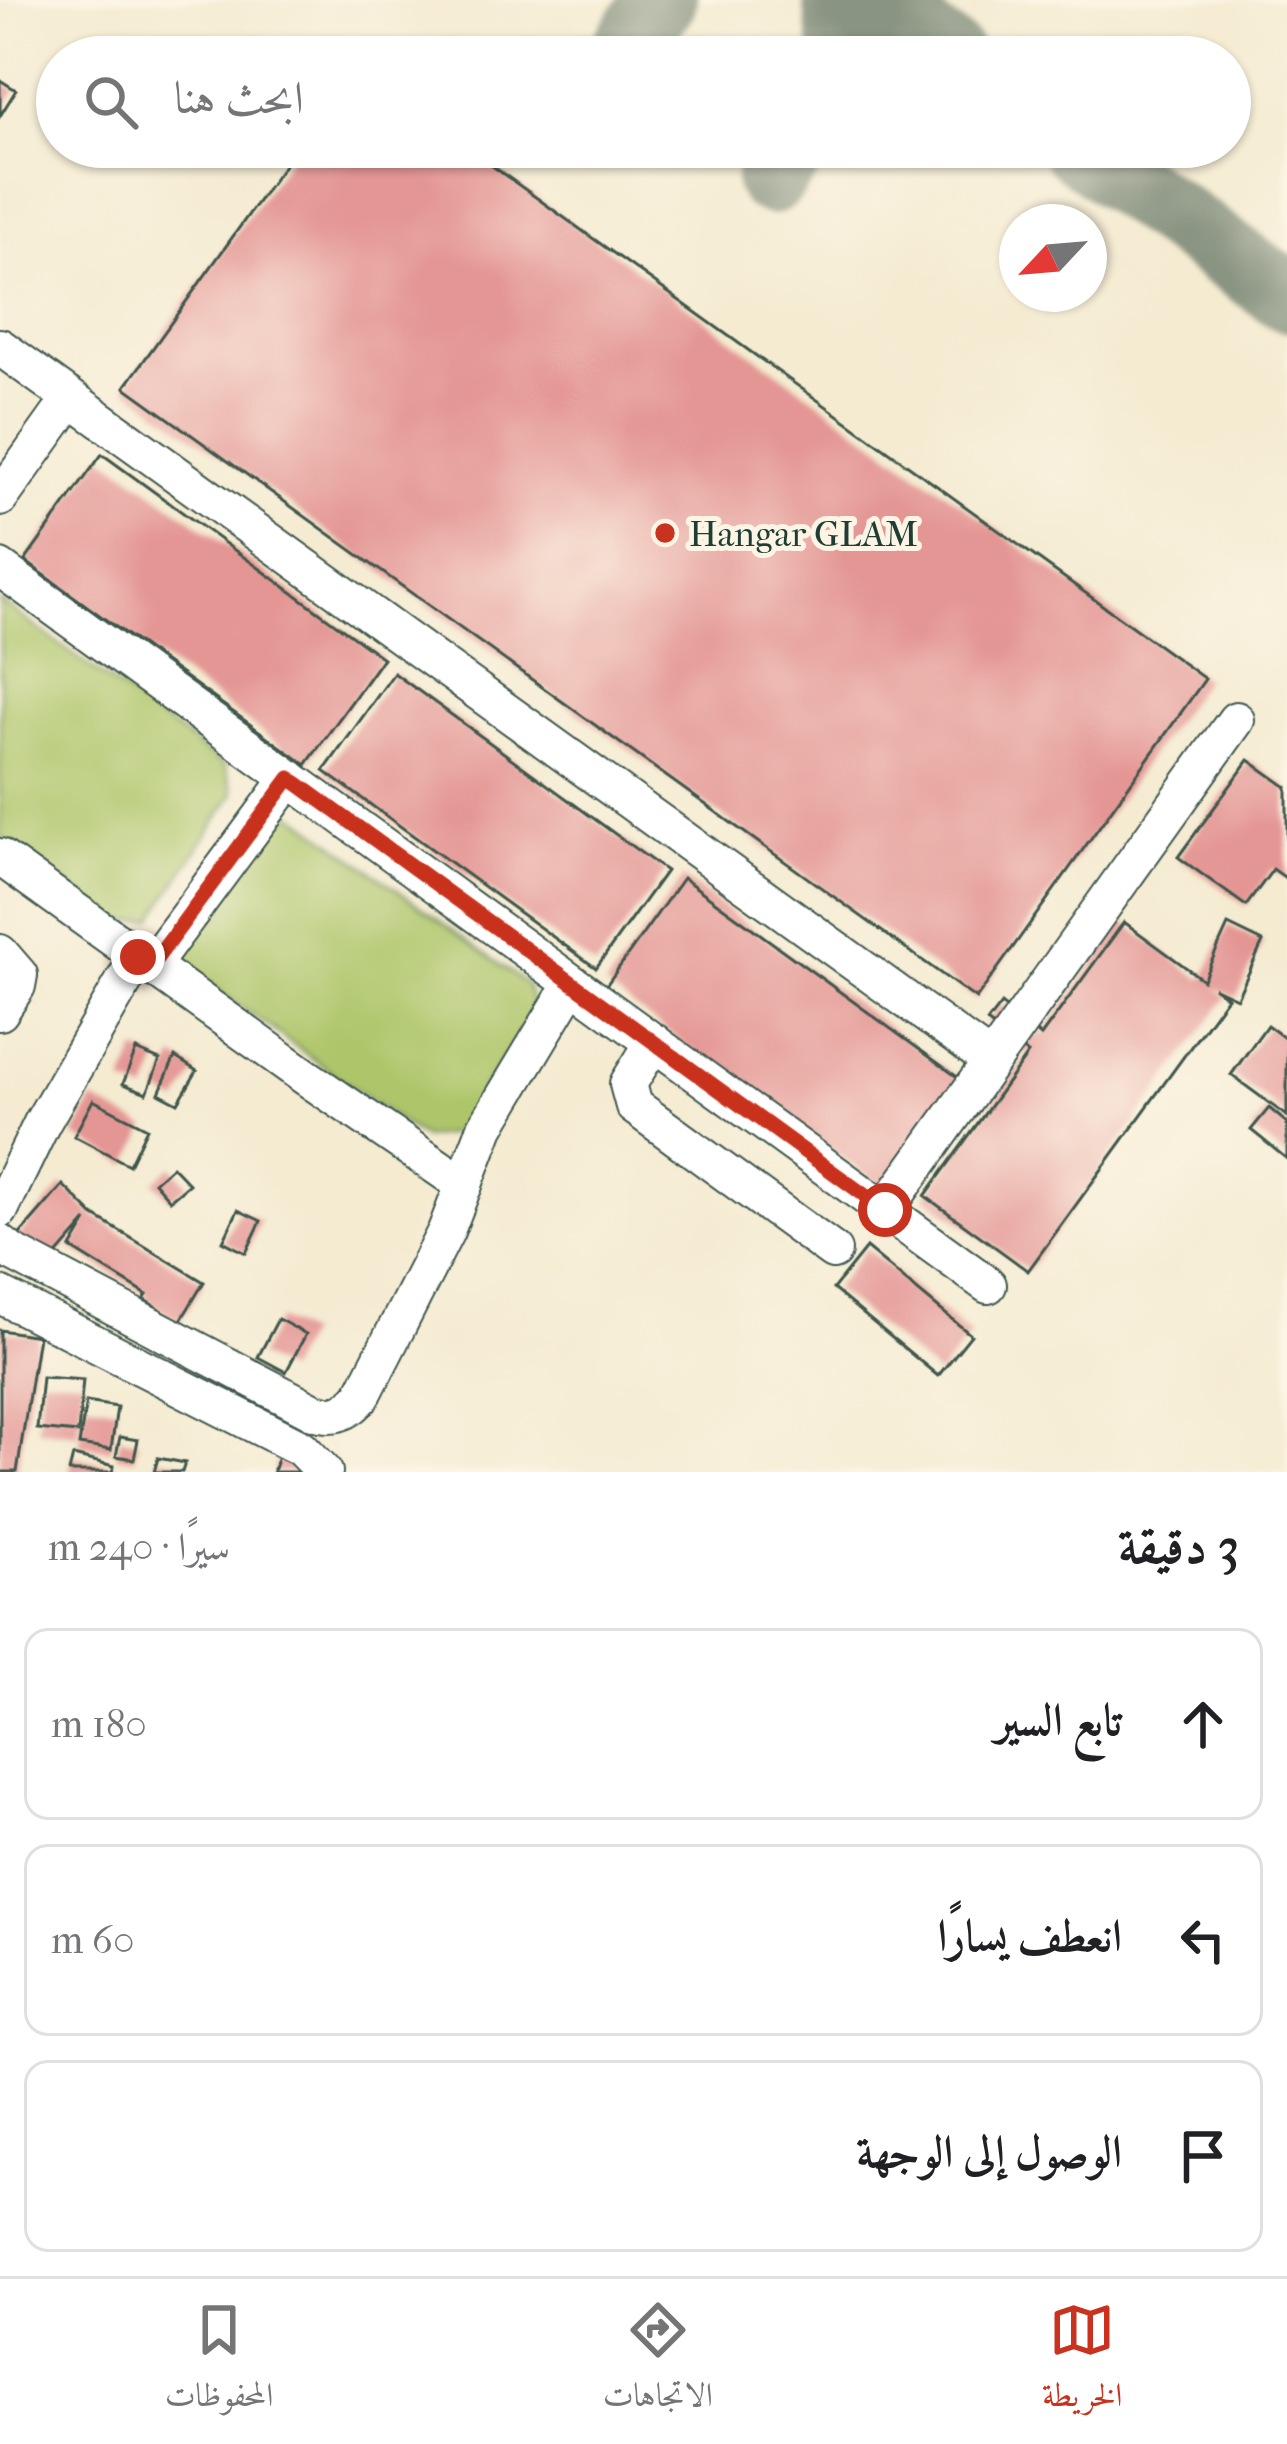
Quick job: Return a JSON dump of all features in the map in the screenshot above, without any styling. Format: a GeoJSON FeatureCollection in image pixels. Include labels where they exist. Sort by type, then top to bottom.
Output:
{"type":"FeatureCollection","features":[{"type":"Feature","properties":{"kind":"street"},"geometry":{"type":"LineString","coordinates":[[0,347],[992,1061]]}},
{"type":"Feature","properties":{"kind":"street"},"geometry":{"type":"LineString","coordinates":[[0,497],[70,400]]}},
{"type":"Feature","properties":{"kind":"street"},"geometry":{"type":"LineString","coordinates":[[0,568],[988,1286]]}},
{"type":"Feature","properties":{"kind":"street"},"geometry":{"type":"LineString","coordinates":[[885,1210],[1236,720]]}},
{"type":"Feature","properties":{"kind":"street"},"geometry":{"type":"LineString","coordinates":[[0,1210],[41,1123],[144,962],[290,778]]}},
{"type":"Feature","properties":{"kind":"street"},"geometry":{"type":"LineString","coordinates":[[0,857],[464,1185]]}},
{"type":"Feature","properties":{"kind":"street"},"geometry":{"type":"LineString","coordinates":[[0,953],[19,975],[0,1012]]}},
{"type":"Feature","properties":{"kind":"street"},"geometry":{"type":"LineString","coordinates":[[0,1243],[313,1411],[341,1414],[362,1396],[446,1231],[486,1127],[572,984]]}},
{"type":"Feature","properties":{"kind":"street"},"geometry":{"type":"LineString","coordinates":[[654,1042],[628,1084],[634,1106],[833,1251]]}},
{"type":"Feature","properties":{"kind":"street"},"geometry":{"type":"LineString","coordinates":[[779,1212],[815,1160]]}},
{"type":"Feature","properties":{"kind":"street"},"geometry":{"type":"LineString","coordinates":[[0,1295],[301,1448],[324,1472]]}},
{"type":"Feature","properties":{"kind":"green space"},"geometry":{"type":"Polygon","coordinates":[[[0,601],[225,766],[234,793],[153,918],[120,923],[0,837],[0,601]]]}},
{"type":"Feature","properties":{"kind":"green space"},"geometry":{"type":"Polygon","coordinates":[[[294,814],[526,984],[535,1010],[455,1133],[423,1138],[176,960],[254,821],[294,814]]]}},
{"type":"Feature","properties":{"kind":"building"},"geometry":{"type":"Polygon","coordinates":[[[0,80],[16,90],[0,116],[0,80]]]}},
{"type":"Feature","properties":{"kind":"building","name":"Hangar GLAM"},"geometry":{"type":"Polygon","coordinates":[[[282,168],[495,168],[1205,679],[976,999],[125,387],[282,168]]]}},
{"type":"Feature","properties":{"kind":"building"},"geometry":{"type":"Polygon","coordinates":[[[102,454],[383,658],[306,765],[25,561],[102,454]]]}},
{"type":"Feature","properties":{"kind":"building"},"geometry":{"type":"Polygon","coordinates":[[[394,673],[666,871],[596,968],[324,771],[394,673]]]}},
{"type":"Feature","properties":{"kind":"building"},"geometry":{"type":"Polygon","coordinates":[[[1249,760],[1287,787],[1287,879],[1273,869],[1246,906],[1178,857],[1249,760]]]}},
{"type":"Feature","properties":{"kind":"building"},"geometry":{"type":"Polygon","coordinates":[[[683,878],[967,1084],[889,1192],[605,987],[683,878]]]}},
{"type":"Feature","properties":{"kind":"building"},"geometry":{"type":"Polygon","coordinates":[[[1124,922],[1203,980],[1228,925],[1263,942],[1237,998],[1213,987],[1227,997],[1028,1271],[925,1196],[1028,1054],[987,1022],[1001,1004],[1041,1036],[1124,922]]]}},
{"type":"Feature","properties":{"kind":"building"},"geometry":{"type":"Polygon","coordinates":[[[1267,1025],[1287,1040],[1287,1116],[1231,1075],[1267,1025]]]}},
{"type":"Feature","properties":{"kind":"building"},"geometry":{"type":"Polygon","coordinates":[[[136,1050],[160,1060],[147,1093],[123,1084],[136,1050]]]}},
{"type":"Feature","properties":{"kind":"building"},"geometry":{"type":"Polygon","coordinates":[[[175,1057],[197,1071],[178,1103],[159,1093],[175,1057]]]}},
{"type":"Feature","properties":{"kind":"building"},"geometry":{"type":"Polygon","coordinates":[[[93,1100],[147,1128],[129,1165],[74,1136],[93,1100]]]}},
{"type":"Feature","properties":{"kind":"building"},"geometry":{"type":"Polygon","coordinates":[[[1269,1108],[1287,1123],[1287,1159],[1251,1130],[1269,1108]]]}},
{"type":"Feature","properties":{"kind":"building"},"geometry":{"type":"Polygon","coordinates":[[[172,1166],[189,1184],[170,1200],[154,1182],[172,1166]]]}},
{"type":"Feature","properties":{"kind":"building"},"geometry":{"type":"Polygon","coordinates":[[[63,1185],[93,1215],[204,1282],[180,1322],[144,1299],[147,1295],[71,1248],[87,1221],[46,1268],[15,1240],[63,1185]]]}},
{"type":"Feature","properties":{"kind":"building"},"geometry":{"type":"Polygon","coordinates":[[[238,1210],[261,1221],[246,1253],[223,1241],[238,1210]]]}},
{"type":"Feature","properties":{"kind":"building"},"geometry":{"type":"Polygon","coordinates":[[[866,1248],[971,1335],[938,1376],[833,1289],[866,1248]]]}},
{"type":"Feature","properties":{"kind":"building"},"geometry":{"type":"Polygon","coordinates":[[[278,1319],[306,1334],[286,1372],[258,1357],[278,1319]]]}},
{"type":"Feature","properties":{"kind":"building"},"geometry":{"type":"Polygon","coordinates":[[[0,1330],[38,1336],[17,1472],[0,1472],[0,1330]]]}},
{"type":"Feature","properties":{"kind":"building"},"geometry":{"type":"Polygon","coordinates":[[[42,1377],[83,1380],[78,1433],[37,1429],[42,1377]]]}},
{"type":"Feature","properties":{"kind":"building"},"geometry":{"type":"Polygon","coordinates":[[[86,1402],[117,1407],[111,1450],[79,1445],[86,1402]]]}},
{"type":"Feature","properties":{"kind":"building"},"geometry":{"type":"Polygon","coordinates":[[[120,1437],[138,1440],[134,1459],[116,1456],[120,1437]]]}},
{"type":"Feature","properties":{"kind":"building"},"geometry":{"type":"Polygon","coordinates":[[[73,1456],[114,1466],[113,1472],[69,1472],[73,1456]]]}},
{"type":"Feature","properties":{"kind":"building"},"geometry":{"type":"Polygon","coordinates":[[[278,1456],[312,1472],[273,1472],[278,1456]]]}},
{"type":"Feature","properties":{"kind":"building"},"geometry":{"type":"Polygon","coordinates":[[[158,1458],[185,1463],[182,1472],[154,1472],[158,1458]]]}},
{"type":"Feature","properties":{"kind":"taxiway"},"geometry":{"type":"LineString","coordinates":[[636,36],[661,0]]}},
{"type":"Feature","properties":{"kind":"taxiway"},"geometry":{"type":"LineString","coordinates":[[839,0],[843,36]]}},
{"type":"Feature","properties":{"kind":"taxiway"},"geometry":{"type":"LineString","coordinates":[[872,0],[921,36]]}},
{"type":"Feature","properties":{"kind":"taxiway"},"geometry":{"type":"LineString","coordinates":[[771,179],[779,168]]}},
{"type":"Feature","properties":{"kind":"taxiway"},"geometry":{"type":"LineString","coordinates":[[1106,168],[1287,296]]}},
{"type":"Feature","properties":{"kind":"place","name":"Hangar GLAM"},"geometry":{"type":"Point","coordinates":[665,533]}},
{"type":"Feature","properties":{"kind":"route"},"geometry":{"type":"LineString","coordinates":[[138,957],[151,966],[290,778],[885,1210]]}}]}
